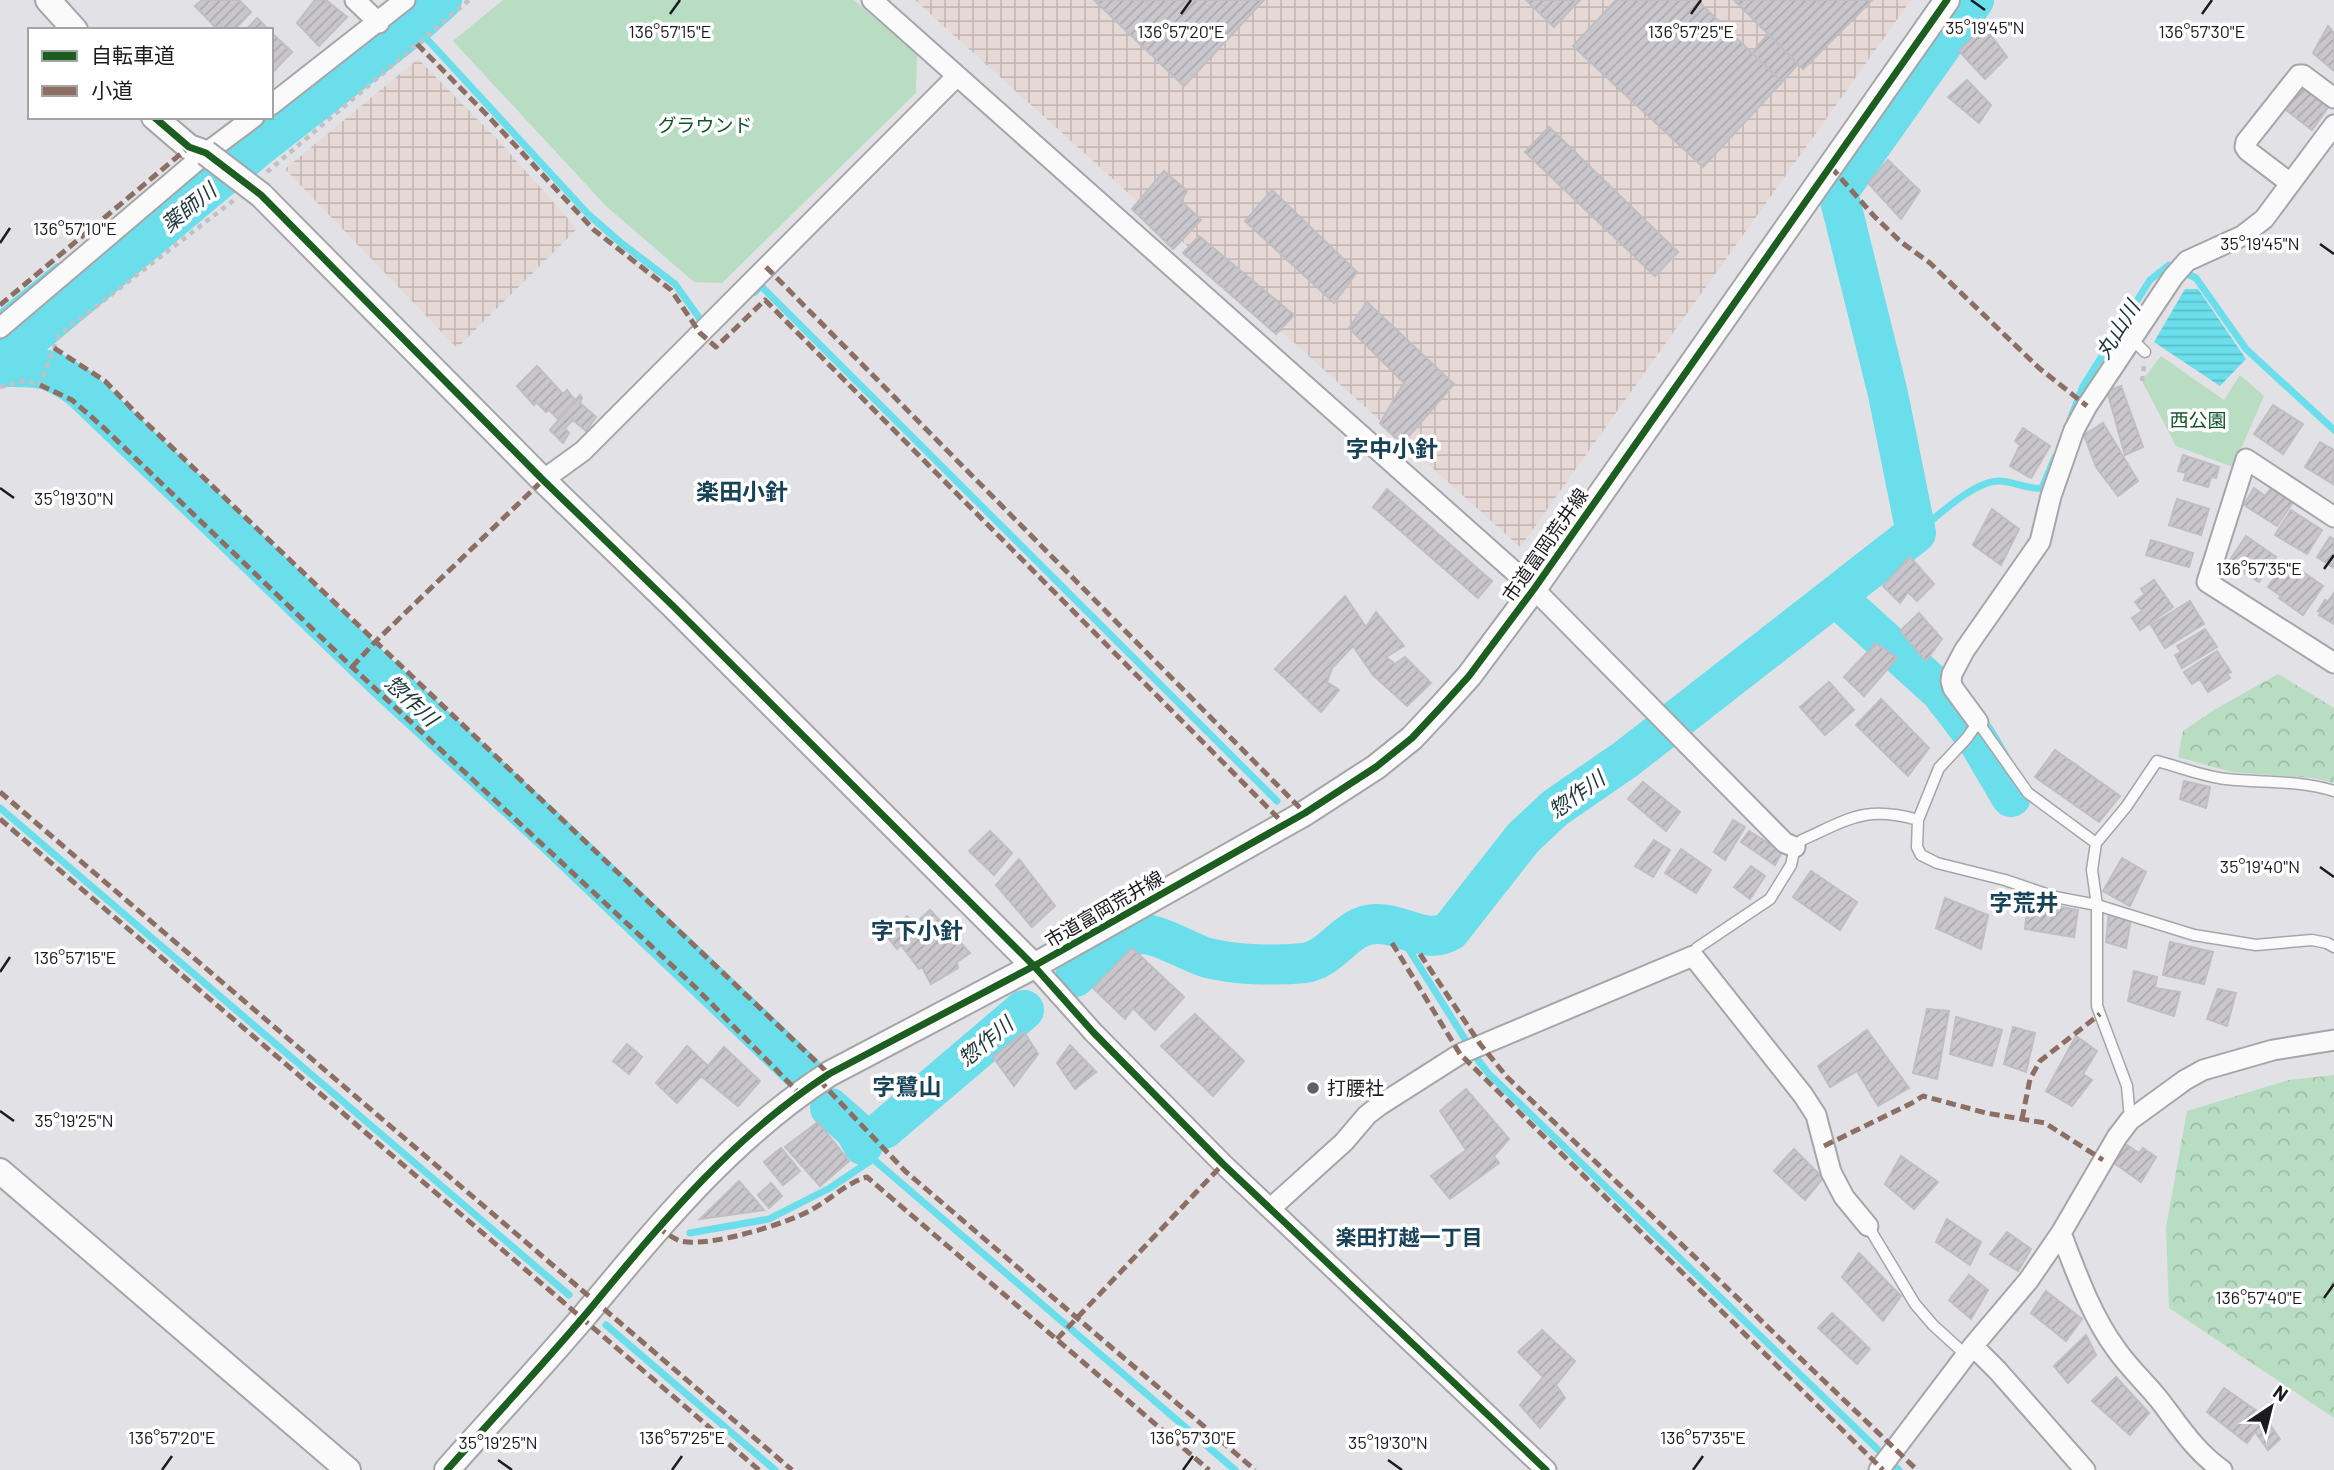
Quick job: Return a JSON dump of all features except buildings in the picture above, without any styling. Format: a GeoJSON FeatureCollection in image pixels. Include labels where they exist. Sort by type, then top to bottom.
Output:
{"type":"FeatureCollection","features":[{"type":"Feature","properties":{"kind":"street"},"geometry":{"type":"LineString","coordinates":[[48,0],[73,28]]}},
{"type":"Feature","properties":{"kind":"street"},"geometry":{"type":"LineString","coordinates":[[355,0],[379,23]]}},
{"type":"Feature","properties":{"kind":"street"},"geometry":{"type":"LineString","coordinates":[[273,103],[405,0]]}},
{"type":"Feature","properties":{"kind":"street"},"geometry":{"type":"LineString","coordinates":[[872,0],[1534,589],[1785,843],[1795,847]]}},
{"type":"Feature","properties":{"kind":"street","name":"市道富岡荒井線"},"geometry":{"type":"LineString","coordinates":[[447,1470],[583,1318],[657,1227],[694,1187],[765,1121],[829,1074],[1034,967],[1305,813],[1376,767],[1412,738],[1469,676],[1534,589],[1947,0]]}},
{"type":"Feature","properties":{"kind":"street"},"geometry":{"type":"LineString","coordinates":[[2290,183],[2248,152],[2246,142],[2299,75],[2303,75],[2334,98]]}},
{"type":"Feature","properties":{"kind":"street"},"geometry":{"type":"LineString","coordinates":[[543,480],[583,451],[956,77]]}},
{"type":"Feature","properties":{"kind":"street"},"geometry":{"type":"LineString","coordinates":[[156,119],[189,147],[206,153],[252,191],[1034,967],[1223,1164],[1546,1470]]}},
{"type":"Feature","properties":{"kind":"street"},"geometry":{"type":"LineString","coordinates":[[0,328],[206,153],[251,119]]}},
{"type":"Feature","properties":{"kind":"street"},"geometry":{"type":"LineString","coordinates":[[1973,730],[1953,688],[1952,674],[1964,651],[2040,542],[2051,496],[2074,430],[2087,406],[2138,345],[2173,277],[2187,261],[2254,229],[2334,125]]}},
{"type":"Feature","properties":{"kind":"street"},"geometry":{"type":"LineString","coordinates":[[2334,516],[2245,459],[2207,582],[2334,663]]}},
{"type":"Feature","properties":{"kind":"street"},"geometry":{"type":"LineString","coordinates":[[1271,1208],[1343,1142],[1367,1115],[1472,1048],[1693,956],[1816,1115],[1831,1172],[1844,1196],[1868,1226]]}},
{"type":"Feature","properties":{"kind":"street"},"geometry":{"type":"LineString","coordinates":[[1885,1463],[1969,1351],[2028,1281],[2061,1233],[2117,1137],[2130,1120],[2203,1070],[2273,1049],[2334,1040]]}},
{"type":"Feature","properties":{"kind":"street"},"geometry":{"type":"LineString","coordinates":[[0,1171],[348,1470]]}},
{"type":"Feature","properties":{"kind":"street"},"geometry":{"type":"LineString","coordinates":[[2061,1233],[2102,1328],[2117,1351],[2160,1401],[2191,1443],[2222,1470]]}},
{"type":"Feature","properties":{"kind":"street"},"geometry":{"type":"LineString","coordinates":[[1969,1351],[1998,1371],[2085,1470]]}},
{"type":"Feature","properties":{"kind":"lane"},"geometry":{"type":"LineString","coordinates":[[2096,843],[2028,793],[1973,730],[1939,768],[1918,820],[1917,847],[1921,855],[1937,863],[2005,880],[2055,897],[2097,905],[2194,935],[2256,944],[2312,940],[2334,947]]}},
{"type":"Feature","properties":{"kind":"lane"},"geometry":{"type":"LineString","coordinates":[[2130,1120],[2127,1086],[2097,1006],[2097,905],[2092,870],[2096,843],[2126,807],[2157,761],[2201,775],[2224,779],[2311,784],[2334,791]]}},
{"type":"Feature","properties":{"kind":"lane"},"geometry":{"type":"LineString","coordinates":[[1693,956],[1697,947],[1770,899],[1791,865],[1795,847],[1802,840],[1872,812],[1895,813],[1918,820]]}},
{"type":"Feature","properties":{"kind":"lane"},"geometry":{"type":"LineString","coordinates":[[1868,1226],[1915,1304],[1933,1325],[1969,1351]]}},
{"type":"Feature","properties":{"kind":"path"},"geometry":{"type":"LineString","coordinates":[[0,387],[24,381],[40,385],[59,335],[252,191],[469,0]]}},
{"type":"Feature","properties":{"kind":"shaded area"},"geometry":{"type":"Polygon","coordinates":[[[915,0],[1911,0],[1520,547],[915,0]]]}},
{"type":"Feature","properties":{"kind":"shaded area"},"geometry":{"type":"Polygon","coordinates":[[[418,59],[499,141],[577,229],[457,348],[285,169],[418,59]]]}},
{"type":"Feature","properties":{"kind":"green space","name":"グラウンド"},"geometry":{"type":"Polygon","coordinates":[[[503,0],[854,0],[917,55],[916,93],[722,283],[694,282],[606,206],[453,41],[503,0]]]}},
{"type":"Feature","properties":{"kind":"green space","name":"西公園"},"geometry":{"type":"Polygon","coordinates":[[[2161,356],[2224,400],[2240,375],[2264,396],[2233,467],[2176,446],[2142,381],[2161,356]]]}},
{"type":"Feature","properties":{"kind":"green space"},"geometry":{"type":"Polygon","coordinates":[[[2278,674],[2334,708],[2334,783],[2313,778],[2231,772],[2178,757],[2183,731],[2278,674]]]}},
{"type":"Feature","properties":{"kind":"green space"},"geometry":{"type":"Polygon","coordinates":[[[2334,1075],[2334,1418],[2169,1308],[2166,1228],[2187,1111],[2289,1080],[2334,1075]]]}},
{"type":"Feature","properties":{"kind":"water"},"geometry":{"type":"Polygon","coordinates":[[[2185,289],[2198,289],[2246,359],[2220,386],[2154,342],[2185,289]]]}},
{"type":"Feature","properties":{"kind":"waterway","name":"薬師川"},"geometry":{"type":"LineString","coordinates":[[0,363],[258,147],[442,0]]}},
{"type":"Feature","properties":{"kind":"waterway","name":"惣作川"},"geometry":{"type":"LineString","coordinates":[[1075,977],[1115,945],[1142,934],[1157,937],[1208,958],[1280,964],[1314,960],[1357,929],[1367,925],[1388,925],[1433,936],[1450,931],[1523,838],[1555,808],[1626,759],[1916,533],[1888,394],[1838,192],[1974,0]]}},
{"type":"Feature","properties":{"kind":"waterway"},"geometry":{"type":"LineString","coordinates":[[414,25],[589,215],[675,284],[705,326]]}},
{"type":"Feature","properties":{"kind":"waterway","name":"丸山川"},"geometry":{"type":"LineString","coordinates":[[2070,420],[2083,386],[2150,280],[2169,265],[2196,278],[2246,349],[2334,430]]}},
{"type":"Feature","properties":{"kind":"waterway"},"geometry":{"type":"LineString","coordinates":[[0,314],[57,267]]}},
{"type":"Feature","properties":{"kind":"waterway"},"geometry":{"type":"LineString","coordinates":[[755,292],[761,286],[1277,801]]}},
{"type":"Feature","properties":{"kind":"waterway","name":"惣作川"},"geometry":{"type":"LineString","coordinates":[[0,367],[52,371],[81,389],[391,686],[548,830],[803,1073]]}},
{"type":"Feature","properties":{"kind":"waterway","name":"丸山川"},"geometry":{"type":"LineString","coordinates":[[1916,533],[1967,493],[1989,483],[2005,481],[2042,488],[2055,457]]}},
{"type":"Feature","properties":{"kind":"waterway","name":"惣作川"},"geometry":{"type":"LineString","coordinates":[[1836,597],[1941,692],[1977,739],[2011,797]]}},
{"type":"Feature","properties":{"kind":"waterway"},"geometry":{"type":"LineString","coordinates":[[0,808],[569,1295]]}},
{"type":"Feature","properties":{"kind":"waterway"},"geometry":{"type":"LineString","coordinates":[[1408,948],[1489,1074],[1899,1470]]}},
{"type":"Feature","properties":{"kind":"waterway","name":"惣作川"},"geometry":{"type":"LineString","coordinates":[[884,1129],[1024,1010]]}},
{"type":"Feature","properties":{"kind":"waterway","name":"惣作川"},"geometry":{"type":"LineString","coordinates":[[830,1108],[855,1130],[863,1145]]}},
{"type":"Feature","properties":{"kind":"waterway"},"geometry":{"type":"LineString","coordinates":[[863,1145],[873,1159],[1235,1470]]}},
{"type":"Feature","properties":{"kind":"waterway"},"geometry":{"type":"LineString","coordinates":[[690,1233],[769,1219],[830,1188],[873,1159]]}},
{"type":"Feature","properties":{"kind":"waterway"},"geometry":{"type":"LineString","coordinates":[[606,1325],[775,1470]]}},
{"type":"Feature","properties":{"kind":"marked path"},"geometry":{"type":"LineString","coordinates":[[417,44],[594,230],[671,290],[700,333],[716,347],[765,300],[1284,824]]}},
{"type":"Feature","properties":{"kind":"marked path"},"geometry":{"type":"LineString","coordinates":[[0,305],[189,147]]}},
{"type":"Feature","properties":{"kind":"marked path"},"geometry":{"type":"LineString","coordinates":[[1831,167],[1901,242],[1930,263],[2039,368],[2087,406]]}},
{"type":"Feature","properties":{"kind":"marked path"},"geometry":{"type":"LineString","coordinates":[[766,267],[1305,813]]}},
{"type":"Feature","properties":{"kind":"marked path"},"geometry":{"type":"LineString","coordinates":[[54,348],[105,381],[829,1074]]}},
{"type":"Feature","properties":{"kind":"marked path"},"geometry":{"type":"LineString","coordinates":[[40,385],[72,400],[104,428],[352,667],[694,986],[800,1094]]}},
{"type":"Feature","properties":{"kind":"marked path"},"geometry":{"type":"LineString","coordinates":[[352,667],[543,480]]}},
{"type":"Feature","properties":{"kind":"marked path"},"geometry":{"type":"LineString","coordinates":[[0,792],[792,1470]]}},
{"type":"Feature","properties":{"kind":"marked path"},"geometry":{"type":"LineString","coordinates":[[0,819],[759,1470]]}},
{"type":"Feature","properties":{"kind":"marked path"},"geometry":{"type":"LineString","coordinates":[[1392,943],[1460,1054],[1883,1470]]}},
{"type":"Feature","properties":{"kind":"marked path"},"geometry":{"type":"LineString","coordinates":[[1420,954],[1480,1044],[1507,1077],[1917,1470]]}},
{"type":"Feature","properties":{"kind":"marked path"},"geometry":{"type":"LineString","coordinates":[[2022,1119],[2030,1079],[2040,1061],[2100,1014]]}},
{"type":"Feature","properties":{"kind":"marked path"},"geometry":{"type":"LineString","coordinates":[[819,1080],[905,1171],[1255,1470]]}},
{"type":"Feature","properties":{"kind":"marked path"},"geometry":{"type":"LineString","coordinates":[[1824,1146],[1923,1096],[1986,1113],[2045,1123],[2103,1160]]}},
{"type":"Feature","properties":{"kind":"marked path"},"geometry":{"type":"LineString","coordinates":[[1057,1339],[1223,1164]]}},
{"type":"Feature","properties":{"kind":"marked path"},"geometry":{"type":"LineString","coordinates":[[657,1227],[680,1241],[727,1238],[799,1216],[852,1183],[867,1177],[1209,1470]]}},
{"type":"Feature","properties":{"kind":"cycle path"},"geometry":{"type":"LineString","coordinates":[[447,1470],[669,1216],[728,1155],[793,1099],[829,1074],[1034,966],[1305,813],[1376,767],[1412,738],[1469,676],[1534,589],[1947,0]]}},
{"type":"Feature","properties":{"kind":"cycle path"},"geometry":{"type":"LineString","coordinates":[[156,119],[189,147],[206,153],[261,195],[543,480],[1034,966],[1093,1032],[1223,1164],[1546,1470]]}},
{"type":"Feature","properties":{"kind":"place","name":"打腰社"},"geometry":{"type":"Point","coordinates":[1313,1088]}},
{"type":"Feature","properties":{"kind":"district","name":"字中小針"},"geometry":{"type":"Point","coordinates":[1392,449]}},
{"type":"Feature","properties":{"kind":"district","name":"楽田小針"},"geometry":{"type":"Point","coordinates":[742,492]}},
{"type":"Feature","properties":{"kind":"district","name":"字荒井"},"geometry":{"type":"Point","coordinates":[2024,903]}},
{"type":"Feature","properties":{"kind":"district","name":"字下小針"},"geometry":{"type":"Point","coordinates":[917,931]}},
{"type":"Feature","properties":{"kind":"district","name":"字鷺山"},"geometry":{"type":"Point","coordinates":[907,1087]}},
{"type":"Feature","properties":{"kind":"district","name":"楽田打越一丁目"},"geometry":{"type":"Point","coordinates":[1409,1238]}}]}
